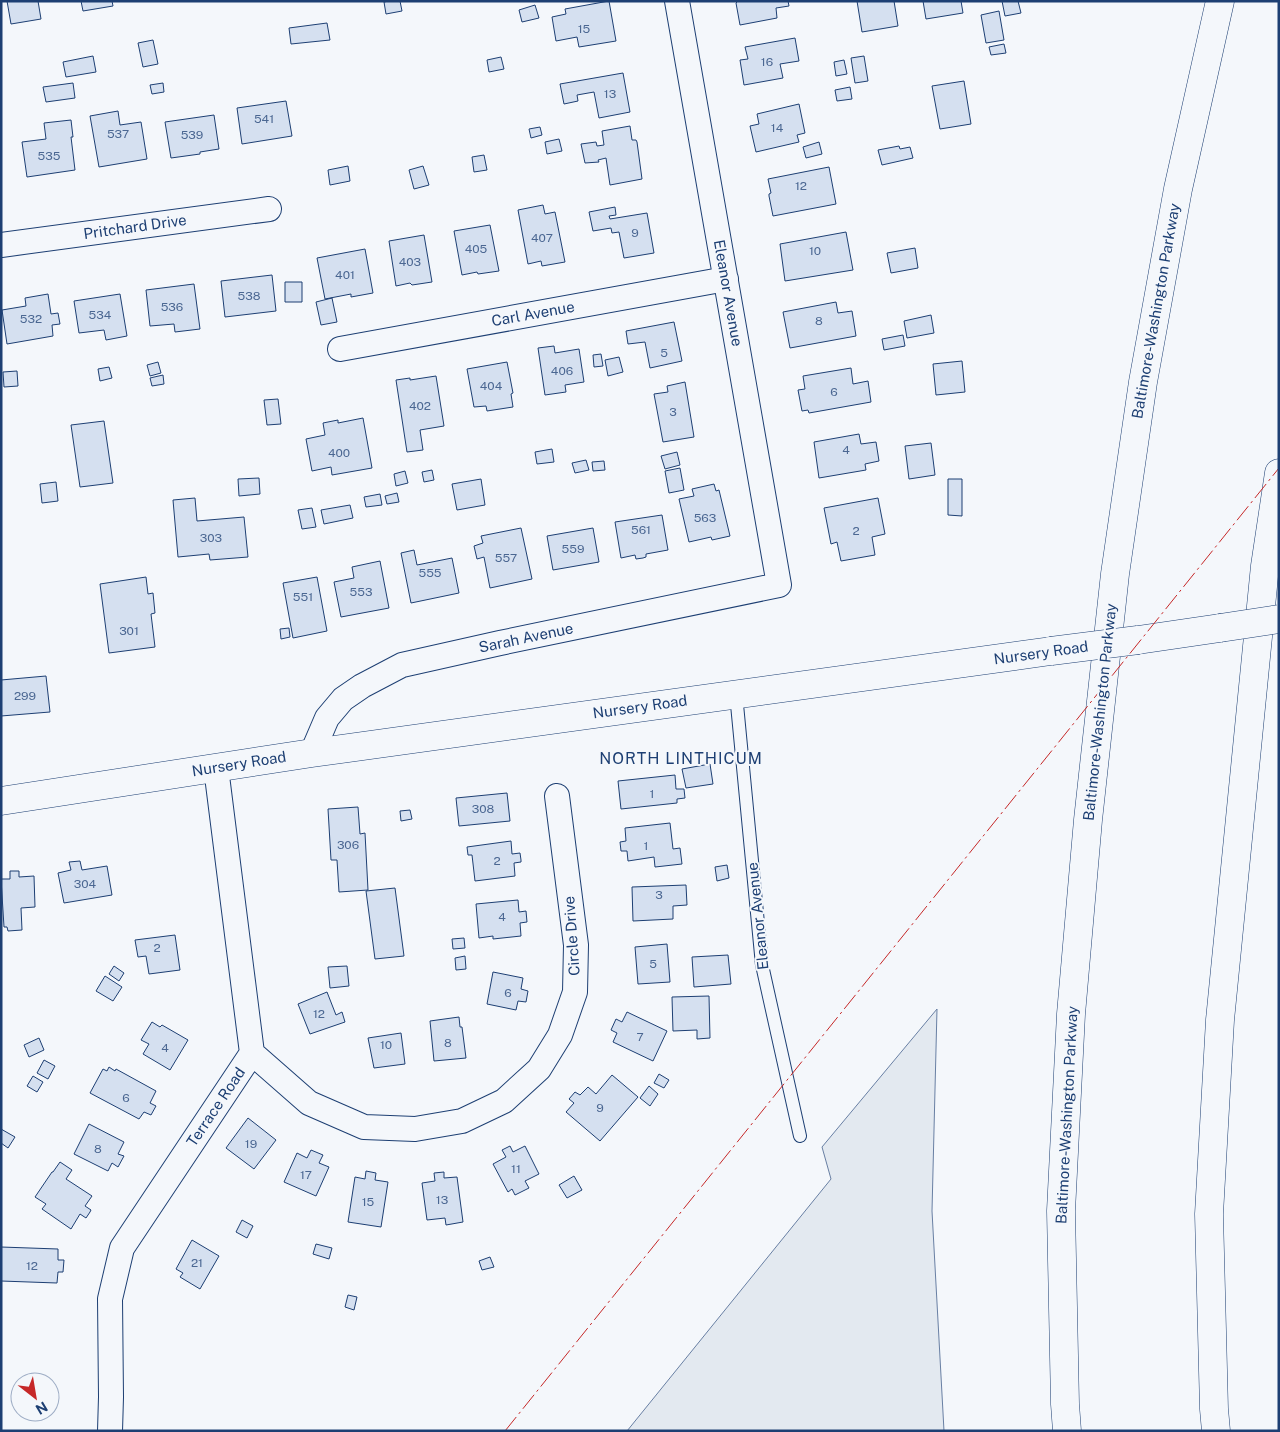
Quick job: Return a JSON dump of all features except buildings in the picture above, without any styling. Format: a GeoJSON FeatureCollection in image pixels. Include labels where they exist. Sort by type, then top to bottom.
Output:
{"type":"FeatureCollection","features":[{"type":"Feature","properties":{"kind":"main road","name":"Baltimore-Washington Parkway"},"geometry":{"type":"LineString","coordinates":[[1067,1431],[1061,1211],[1071,1014],[1089,810],[1115,574],[1143,382],[1178,189],[1220,1]]}},
{"type":"Feature","properties":{"kind":"main road"},"geometry":{"type":"LineString","coordinates":[[1216,1431],[1209,1214],[1220,1020],[1265,566],[1279,474]]}},
{"type":"Feature","properties":{"kind":"main road","name":"Nursery Road"},"geometry":{"type":"LineString","coordinates":[[1,801],[312,753],[1279,619]]}},
{"type":"Feature","properties":{"kind":"street","name":"Eleanor Avenue"},"geometry":{"type":"LineString","coordinates":[[677,1],[779,586]]}},
{"type":"Feature","properties":{"kind":"street","name":"Pritchard Drive"},"geometry":{"type":"LineString","coordinates":[[1,245],[269,209]]}},
{"type":"Feature","properties":{"kind":"street","name":"Carl Avenue"},"geometry":{"type":"LineString","coordinates":[[340,350],[726,279]]}},
{"type":"Feature","properties":{"kind":"street","name":"Sarah Avenue"},"geometry":{"type":"LineString","coordinates":[[312,753],[327,718],[343,699],[362,686],[402,665],[500,642],[779,586]]}},
{"type":"Feature","properties":{"kind":"street","name":"Terrace Road"},"geometry":{"type":"LineString","coordinates":[[110,1431],[112,1397],[110,1299],[122,1248],[252,1053],[216,768]]}},
{"type":"Feature","properties":{"kind":"street","name":"Circle Drive"},"geometry":{"type":"LineString","coordinates":[[252,1053],[309,1103],[364,1127],[415,1129],[462,1122],[504,1101],[539,1069],[560,1035],[575,992],[576,945],[557,796]]}},
{"type":"Feature","properties":{"kind":"lane","name":"Eleanor Avenue"},"geometry":{"type":"LineString","coordinates":[[736,694],[762,966],[800,1136]]}},
{"type":"Feature","properties":{"kind":"shaded area"},"geometry":{"type":"Polygon","coordinates":[[[937,1009],[932,1211],[944,1431],[627,1431],[831,1179],[822,1147],[937,1009]]]}},
{"type":"Feature","properties":{"kind":"power"},"geometry":{"type":"LineString","coordinates":[[505,1431],[1279,468]]}},
{"type":"Feature","properties":{"kind":"district","name":"NORTH LINTHICUM"},"geometry":{"type":"Point","coordinates":[681,758]}}]}
